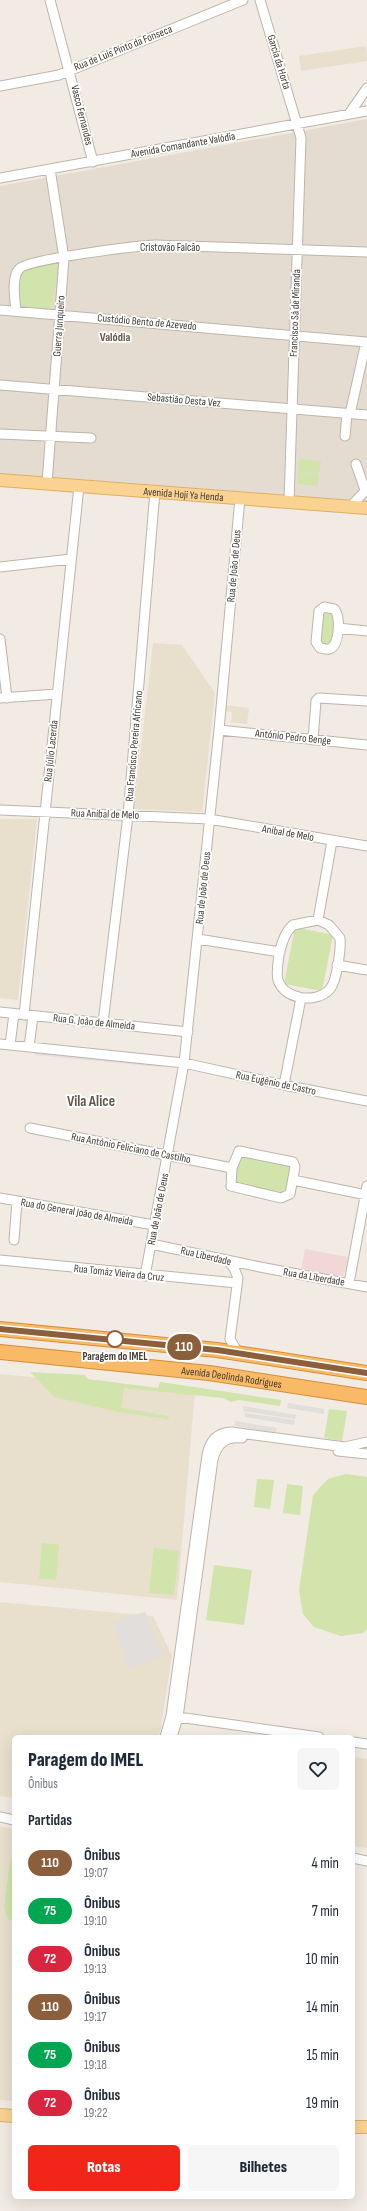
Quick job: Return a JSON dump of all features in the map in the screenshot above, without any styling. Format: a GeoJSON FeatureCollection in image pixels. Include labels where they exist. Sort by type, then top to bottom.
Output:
{"type":"FeatureCollection","features":[{"type":"Feature","properties":{"kind":"highway"},"geometry":{"type":"LineString","coordinates":[[0,1329],[217,1350],[367,1373]]}},
{"type":"Feature","properties":{"kind":"highway","name":"Avenida Deolinda Rodrigues"},"geometry":{"type":"LineString","coordinates":[[0,1352],[209,1373],[367,1397]]}},
{"type":"Feature","properties":{"kind":"main road","name":"Avenida Hoji Ya Henda"},"geometry":{"type":"LineString","coordinates":[[0,480],[367,508]]}},
{"type":"Feature","properties":{"kind":"main road"},"geometry":{"type":"LineString","coordinates":[[0,2115],[12,2116]]}},
{"type":"Feature","properties":{"kind":"main road"},"geometry":{"type":"LineString","coordinates":[[355,2127],[367,2127]]}},
{"type":"Feature","properties":{"kind":"street","name":"Vasco Fernandes"},"geometry":{"type":"LineString","coordinates":[[50,0],[70,70],[93,162]]}},
{"type":"Feature","properties":{"kind":"street","name":"Rua de Luís Pinto da Fonseca"},"geometry":{"type":"LineString","coordinates":[[0,86],[59,74],[243,0]]}},
{"type":"Feature","properties":{"kind":"street","name":"Garcia da Horta"},"geometry":{"type":"LineString","coordinates":[[260,0],[298,124]]}},
{"type":"Feature","properties":{"kind":"street"},"geometry":{"type":"LineString","coordinates":[[349,114],[367,88]]}},
{"type":"Feature","properties":{"kind":"street","name":"Avenida Comandante Valódia"},"geometry":{"type":"LineString","coordinates":[[0,178],[349,114],[367,112]]}},
{"type":"Feature","properties":{"kind":"street","name":"Francisco Sá de Miranda"},"geometry":{"type":"LineString","coordinates":[[289,502],[301,138],[298,124]]}},
{"type":"Feature","properties":{"kind":"street","name":"Guerra Junqueiro"},"geometry":{"type":"LineString","coordinates":[[47,483],[64,258],[50,169]]}},
{"type":"Feature","properties":{"kind":"street","name":"Cristovão Falcão"},"geometry":{"type":"LineString","coordinates":[[16,311],[16,279],[20,267],[26,264],[134,246],[155,245],[367,252]]}},
{"type":"Feature","properties":{"kind":"street","name":"Custódio Bento de Azevedo"},"geometry":{"type":"LineString","coordinates":[[0,310],[294,334],[366,342],[349,414]]}},
{"type":"Feature","properties":{"kind":"street","name":"Sebastião Desta Vez"},"geometry":{"type":"LineString","coordinates":[[0,385],[367,415]]}},
{"type":"Feature","properties":{"kind":"street"},"geometry":{"type":"LineString","coordinates":[[345,436],[349,414]]}},
{"type":"Feature","properties":{"kind":"street"},"geometry":{"type":"LineString","coordinates":[[0,434],[91,438]]}},
{"type":"Feature","properties":{"kind":"street"},"geometry":{"type":"LineString","coordinates":[[350,507],[366,490],[356,464]]}},
{"type":"Feature","properties":{"kind":"street","name":"Rua Júlio Lacerda"},"geometry":{"type":"LineString","coordinates":[[29,1047],[28,1015],[45,812],[79,486]]}},
{"type":"Feature","properties":{"kind":"street","name":"Rua Francisco Pereira Africano"},"geometry":{"type":"LineString","coordinates":[[102,1023],[128,815],[155,491]]}},
{"type":"Feature","properties":{"kind":"street","name":"Rua de João de Deus"},"geometry":{"type":"LineString","coordinates":[[145,1276],[168,1155],[188,1032],[219,730],[240,498]]}},
{"type":"Feature","properties":{"kind":"street"},"geometry":{"type":"LineString","coordinates":[[0,567],[71,559]]}},
{"type":"Feature","properties":{"kind":"street"},"geometry":{"type":"LineString","coordinates":[[338,628],[367,632]]}},
{"type":"Feature","properties":{"kind":"street"},"geometry":{"type":"LineString","coordinates":[[0,640],[3,698],[57,694]]}},
{"type":"Feature","properties":{"kind":"street"},"geometry":{"type":"LineString","coordinates":[[313,740],[316,701],[318,698],[367,700]]}},
{"type":"Feature","properties":{"kind":"street","name":"António Pedro Benge"},"geometry":{"type":"LineString","coordinates":[[219,730],[367,745]]}},
{"type":"Feature","properties":{"kind":"street","name":"Rua Aníbal de Melo"},"geometry":{"type":"LineString","coordinates":[[0,810],[209,819]]}},
{"type":"Feature","properties":{"kind":"street","name":"Anibal de Melo"},"geometry":{"type":"LineString","coordinates":[[209,819],[367,846]]}},
{"type":"Feature","properties":{"kind":"street"},"geometry":{"type":"LineString","coordinates":[[318,920],[332,841]]}},
{"type":"Feature","properties":{"kind":"street"},"geometry":{"type":"LineString","coordinates":[[318,920],[329,925],[340,938],[333,984],[327,992],[315,998],[301,998],[285,990],[278,980],[280,952],[287,933],[293,925],[298,922],[318,920]]}},
{"type":"Feature","properties":{"kind":"street"},"geometry":{"type":"LineString","coordinates":[[198,939],[280,952]]}},
{"type":"Feature","properties":{"kind":"street"},"geometry":{"type":"LineString","coordinates":[[337,965],[367,970]]}},
{"type":"Feature","properties":{"kind":"street"},"geometry":{"type":"LineString","coordinates":[[284,1085],[301,998]]}},
{"type":"Feature","properties":{"kind":"street","name":"Rua G. João de Almeida"},"geometry":{"type":"LineString","coordinates":[[0,1012],[188,1032]]}},
{"type":"Feature","properties":{"kind":"street"},"geometry":{"type":"LineString","coordinates":[[10,1045],[14,1014]]}},
{"type":"Feature","properties":{"kind":"street"},"geometry":{"type":"LineString","coordinates":[[0,1044],[184,1063]]}},
{"type":"Feature","properties":{"kind":"street","name":"Rua Eugênio de Castro"},"geometry":{"type":"LineString","coordinates":[[184,1063],[284,1085],[367,1100]]}},
{"type":"Feature","properties":{"kind":"street","name":"Rua António Feliciano de Castilho"},"geometry":{"type":"LineString","coordinates":[[30,1128],[232,1168]]}},
{"type":"Feature","properties":{"kind":"street"},"geometry":{"type":"LineString","coordinates":[[239,1151],[290,1161],[295,1167],[293,1180],[290,1194],[281,1198],[234,1188],[230,1183],[232,1168],[239,1151]]}},
{"type":"Feature","properties":{"kind":"street"},"geometry":{"type":"LineString","coordinates":[[293,1180],[367,1192],[350,1283]]}},
{"type":"Feature","properties":{"kind":"street","name":"Rua do General João de Almeida"},"geometry":{"type":"LineString","coordinates":[[0,1198],[154,1225]]}},
{"type":"Feature","properties":{"kind":"street"},"geometry":{"type":"LineString","coordinates":[[14,1240],[17,1201]]}},
{"type":"Feature","properties":{"kind":"street","name":"Rua Liberdade"},"geometry":{"type":"LineString","coordinates":[[151,1244],[260,1267]]}},
{"type":"Feature","properties":{"kind":"street","name":"Rua Tomáz Vieira da Cruz"},"geometry":{"type":"LineString","coordinates":[[0,1260],[145,1276],[238,1281]]}},
{"type":"Feature","properties":{"kind":"street"},"geometry":{"type":"LineString","coordinates":[[228,1261],[234,1268],[238,1281],[230,1339],[238,1353]]}},
{"type":"Feature","properties":{"kind":"street"},"geometry":{"type":"LineString","coordinates":[[238,1281],[247,1270],[260,1267]]}},
{"type":"Feature","properties":{"kind":"street","name":"Rua da Liberdade"},"geometry":{"type":"LineString","coordinates":[[260,1267],[367,1287]]}},
{"type":"Feature","properties":{"kind":"street"},"geometry":{"type":"LineString","coordinates":[[217,1350],[230,1339]]}},
{"type":"Feature","properties":{"kind":"street"},"geometry":{"type":"LineString","coordinates":[[329,1391],[367,1403]]}},
{"type":"Feature","properties":{"kind":"street"},"geometry":{"type":"LineString","coordinates":[[166,1735],[171,1716],[207,1455],[211,1442],[221,1434],[231,1432],[339,1446],[355,1445],[367,1442]]}},
{"type":"Feature","properties":{"kind":"street"},"geometry":{"type":"LineString","coordinates":[[173,1735],[178,1717],[213,1459],[217,1446],[226,1439],[239,1437],[367,1454]]}},
{"type":"Feature","properties":{"kind":"street"},"geometry":{"type":"LineString","coordinates":[[178,1717],[305,1735]]}},
{"type":"Feature","properties":{"kind":"street"},"geometry":{"type":"LineString","coordinates":[[355,1742],[367,1744]]}},
{"type":"Feature","properties":{"kind":"street"},"geometry":{"type":"LineString","coordinates":[[0,1817],[12,1820]]}},
{"type":"Feature","properties":{"kind":"street"},"geometry":{"type":"LineString","coordinates":[[355,1859],[367,1862]]}},
{"type":"Feature","properties":{"kind":"shaded area"},"geometry":{"type":"Polygon","coordinates":[[[366,46],[367,61],[301,71],[299,56],[366,46]]]}},
{"type":"Feature","properties":{"kind":"shaded area","name":"Valódia"},"geometry":{"type":"Polygon","coordinates":[[[367,119],[367,501],[0,473],[0,186],[367,119]]]}},
{"type":"Feature","properties":{"kind":"shaded area"},"geometry":{"type":"Polygon","coordinates":[[[153,643],[182,645],[215,693],[202,812],[134,809],[153,643]]]}},
{"type":"Feature","properties":{"kind":"shaded area"},"geometry":{"type":"Polygon","coordinates":[[[225,705],[249,708],[247,724],[231,722],[232,712],[225,711],[225,705]]]}},
{"type":"Feature","properties":{"kind":"shaded area"},"geometry":{"type":"Polygon","coordinates":[[[0,819],[37,819],[18,1000],[0,998],[0,819]]]}},
{"type":"Feature","properties":{"kind":"shaded area"},"geometry":{"type":"Polygon","coordinates":[[[35,1053],[161,1065],[161,1067],[35,1055],[35,1053]]]}},
{"type":"Feature","properties":{"kind":"shaded area"},"geometry":{"type":"Polygon","coordinates":[[[305,1249],[348,1257],[343,1278],[301,1270],[305,1249]]]}},
{"type":"Feature","properties":{"kind":"shaded area"},"geometry":{"type":"Polygon","coordinates":[[[0,1374],[195,1392],[177,1600],[0,1582],[0,1374]]]}},
{"type":"Feature","properties":{"kind":"shaded area"},"geometry":{"type":"Polygon","coordinates":[[[288,1403],[324,1409],[324,1414],[287,1408],[288,1403]]]}},
{"type":"Feature","properties":{"kind":"shaded area"},"geometry":{"type":"Polygon","coordinates":[[[243,1406],[296,1415],[295,1419],[243,1411],[243,1406]]]}},
{"type":"Feature","properties":{"kind":"shaded area"},"geometry":{"type":"Polygon","coordinates":[[[245,1413],[295,1420],[294,1425],[245,1417],[245,1413]]]}},
{"type":"Feature","properties":{"kind":"shaded area"},"geometry":{"type":"Polygon","coordinates":[[[235,1421],[277,1428],[276,1433],[235,1426],[235,1421]]]}},
{"type":"Feature","properties":{"kind":"shaded area"},"geometry":{"type":"Polygon","coordinates":[[[0,1602],[153,1616],[172,1656],[160,1732],[158,1735],[12,1735],[12,1798],[0,1796],[0,1602]]]}},
{"type":"Feature","properties":{"kind":"shaded area"},"geometry":{"type":"Polygon","coordinates":[[[145,1612],[163,1656],[129,1669],[113,1621],[145,1612]]]}},
{"type":"Feature","properties":{"kind":"shaded area"},"geometry":{"type":"Polygon","coordinates":[[[355,1757],[367,1759],[367,1848],[355,1846],[355,1757]]]}},
{"type":"Feature","properties":{"kind":"shaded area"},"geometry":{"type":"Polygon","coordinates":[[[0,1826],[12,1829],[12,2101],[0,2100],[0,1826]]]}},
{"type":"Feature","properties":{"kind":"green space"},"geometry":{"type":"Polygon","coordinates":[[[52,262],[55,263],[58,270],[52,307],[47,310],[23,308],[20,300],[20,289],[24,269],[52,262]]]}},
{"type":"Feature","properties":{"kind":"green space"},"geometry":{"type":"Polygon","coordinates":[[[300,459],[321,461],[319,473],[298,472],[300,459]]]}},
{"type":"Feature","properties":{"kind":"green space"},"geometry":{"type":"Polygon","coordinates":[[[298,472],[319,474],[318,486],[297,484],[298,472]]]}},
{"type":"Feature","properties":{"kind":"green space"},"geometry":{"type":"Polygon","coordinates":[[[323,611],[330,612],[335,620],[334,641],[327,646],[318,641],[323,611]]]}},
{"type":"Feature","properties":{"kind":"green space"},"geometry":{"type":"Polygon","coordinates":[[[295,927],[333,935],[322,991],[284,984],[295,927]]]}},
{"type":"Feature","properties":{"kind":"green space"},"geometry":{"type":"Polygon","coordinates":[[[239,1152],[293,1164],[286,1195],[232,1184],[239,1152]]]}},
{"type":"Feature","properties":{"kind":"green space"},"geometry":{"type":"Polygon","coordinates":[[[30,1372],[85,1375],[88,1379],[158,1388],[160,1382],[281,1400],[280,1406],[239,1400],[231,1402],[223,1398],[124,1388],[121,1408],[169,1416],[168,1419],[123,1413],[55,1397],[30,1372]]]}},
{"type":"Feature","properties":{"kind":"green space"},"geometry":{"type":"Polygon","coordinates":[[[329,1409],[347,1411],[342,1441],[324,1438],[329,1409]]]}},
{"type":"Feature","properties":{"kind":"green space"},"geometry":{"type":"Polygon","coordinates":[[[346,1474],[367,1477],[367,1629],[363,1633],[341,1636],[314,1627],[303,1614],[299,1590],[313,1495],[328,1479],[346,1474]]]}},
{"type":"Feature","properties":{"kind":"green space"},"geometry":{"type":"Polygon","coordinates":[[[257,1479],[274,1480],[270,1509],[254,1507],[257,1479]]]}},
{"type":"Feature","properties":{"kind":"green space"},"geometry":{"type":"Polygon","coordinates":[[[287,1484],[303,1486],[300,1515],[283,1513],[287,1484]]]}},
{"type":"Feature","properties":{"kind":"green space"},"geometry":{"type":"Polygon","coordinates":[[[42,1543],[59,1545],[56,1580],[39,1578],[42,1543]]]}},
{"type":"Feature","properties":{"kind":"green space"},"geometry":{"type":"Polygon","coordinates":[[[154,1548],[179,1551],[174,1595],[149,1593],[154,1548]]]}},
{"type":"Feature","properties":{"kind":"green space"},"geometry":{"type":"Polygon","coordinates":[[[214,1565],[252,1570],[244,1625],[206,1620],[214,1565]]]}},
{"type":"Feature","properties":{"kind":"green space"},"geometry":{"type":"Polygon","coordinates":[[[12,1860],[12,1921],[7,1918],[4,1906],[10,1862],[12,1860]]]}},
{"type":"Feature","properties":{"kind":"bus line","name":"110"},"geometry":{"type":"LineString","coordinates":[[0,1329],[217,1350],[367,1373]]}},
{"type":"Feature","properties":{"kind":"place","name":"Paragem do IMEL"},"geometry":{"type":"Point","coordinates":[115,1339]}},
{"type":"Feature","properties":{"kind":"district","name":"Valódia"},"geometry":{"type":"Point","coordinates":[115,337]}},
{"type":"Feature","properties":{"kind":"district","name":"Vila Alice"},"geometry":{"type":"Point","coordinates":[91,1101]}}]}
